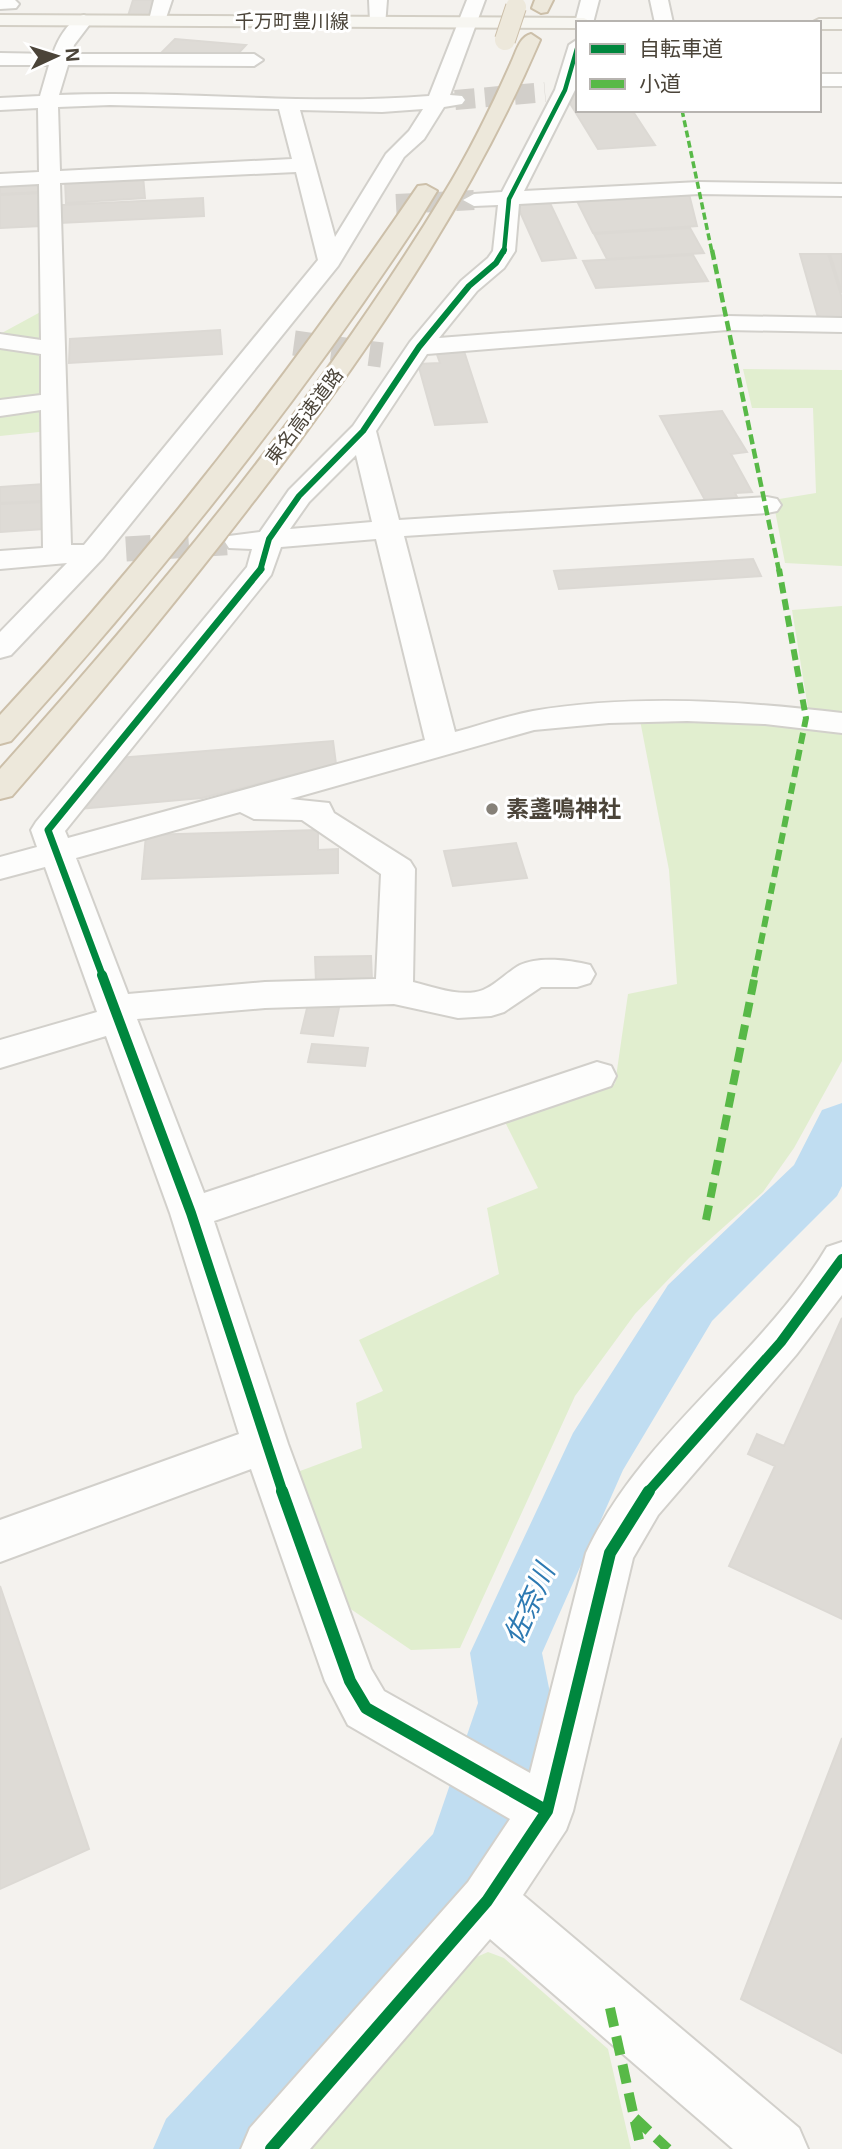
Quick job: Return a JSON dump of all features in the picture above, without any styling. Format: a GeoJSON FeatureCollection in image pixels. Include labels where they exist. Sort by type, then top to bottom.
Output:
{"type":"FeatureCollection","features":[{"type":"Feature","properties":{"kind":"highway","name":"東名高速道路"},"geometry":{"type":"LineString","coordinates":[[0,789],[163,597],[266,468],[362,338],[441,217],[485,142],[518,40],[517,4]]}},
{"type":"Feature","properties":{"kind":"highway","name":"東名高速道路"},"geometry":{"type":"LineString","coordinates":[[453,107],[518,40],[543,4]]}},
{"type":"Feature","properties":{"kind":"highway","name":"東名高速道路"},"geometry":{"type":"LineString","coordinates":[[0,734],[127,589],[288,387],[329,333],[437,172]]}},
{"type":"Feature","properties":{"kind":"main road","name":"千万町豊川線"},"geometry":{"type":"LineString","coordinates":[[3,9],[84,20],[158,20],[254,61],[379,22],[576,23]]}},
{"type":"Feature","properties":{"kind":"main road"},"geometry":{"type":"LineString","coordinates":[[821,24],[842,24]]}},
{"type":"Feature","properties":{"kind":"street"},"geometry":{"type":"LineString","coordinates":[[158,20],[163,0]]}},
{"type":"Feature","properties":{"kind":"street"},"geometry":{"type":"LineString","coordinates":[[378,0],[379,22]]}},
{"type":"Feature","properties":{"kind":"street"},"geometry":{"type":"LineString","coordinates":[[0,649],[93,552],[330,261],[396,154],[453,107],[466,22],[476,0]]}},
{"type":"Feature","properties":{"kind":"street"},"geometry":{"type":"LineString","coordinates":[[585,21],[590,0]]}},
{"type":"Feature","properties":{"kind":"street"},"geometry":{"type":"LineString","coordinates":[[659,0],[664,21]]}},
{"type":"Feature","properties":{"kind":"street"},"geometry":{"type":"LineString","coordinates":[[57,556],[48,101],[65,44],[84,20]]}},
{"type":"Feature","properties":{"kind":"street"},"geometry":{"type":"LineString","coordinates":[[254,540],[325,473],[363,431],[415,353],[469,286],[496,263],[504,251],[509,199],[562,90],[576,51]]}},
{"type":"Feature","properties":{"kind":"street"},"geometry":{"type":"LineString","coordinates":[[0,59],[254,61]]}},
{"type":"Feature","properties":{"kind":"street"},"geometry":{"type":"LineString","coordinates":[[0,104],[48,101],[254,61]]}},
{"type":"Feature","properties":{"kind":"street"},"geometry":{"type":"LineString","coordinates":[[254,61],[288,104],[330,261]]}},
{"type":"Feature","properties":{"kind":"street"},"geometry":{"type":"LineString","coordinates":[[821,80],[842,80]]}},
{"type":"Feature","properties":{"kind":"street"},"geometry":{"type":"LineString","coordinates":[[288,104],[453,107]]}},
{"type":"Feature","properties":{"kind":"street"},"geometry":{"type":"LineString","coordinates":[[0,180],[304,165]]}},
{"type":"Feature","properties":{"kind":"street"},"geometry":{"type":"LineString","coordinates":[[474,200],[699,188],[842,190]]}},
{"type":"Feature","properties":{"kind":"street"},"geometry":{"type":"LineString","coordinates":[[316,210],[396,204]]}},
{"type":"Feature","properties":{"kind":"street"},"geometry":{"type":"LineString","coordinates":[[382,355],[727,323],[842,325]]}},
{"type":"Feature","properties":{"kind":"street"},"geometry":{"type":"LineString","coordinates":[[265,339],[294,343]]}},
{"type":"Feature","properties":{"kind":"street"},"geometry":{"type":"LineString","coordinates":[[0,341],[53,349]]}},
{"type":"Feature","properties":{"kind":"street"},"geometry":{"type":"LineString","coordinates":[[0,408],[54,401]]}},
{"type":"Feature","properties":{"kind":"street"},"geometry":{"type":"LineString","coordinates":[[363,431],[442,744]]}},
{"type":"Feature","properties":{"kind":"street"},"geometry":{"type":"LineString","coordinates":[[254,540],[389,528],[767,505]]}},
{"type":"Feature","properties":{"kind":"street"},"geometry":{"type":"LineString","coordinates":[[254,540],[261,569],[48,830],[191,1213],[265,1444],[350,1681],[366,1708],[547,1811]]}},
{"type":"Feature","properties":{"kind":"street"},"geometry":{"type":"LineString","coordinates":[[0,560],[126,548]]}},
{"type":"Feature","properties":{"kind":"street"},"geometry":{"type":"LineString","coordinates":[[0,867],[442,744],[532,722],[600,712],[663,710],[806,718],[842,723]]}},
{"type":"Feature","properties":{"kind":"street"},"geometry":{"type":"LineString","coordinates":[[212,807],[317,810],[317,817],[398,869],[394,991]]}},
{"type":"Feature","properties":{"kind":"street"},"geometry":{"type":"LineString","coordinates":[[0,1054],[116,1013],[265,995],[394,991],[458,1005],[491,1003],[533,974],[577,974]]}},
{"type":"Feature","properties":{"kind":"street"},"geometry":{"type":"LineString","coordinates":[[191,1213],[597,1076]]}},
{"type":"Feature","properties":{"kind":"street"},"geometry":{"type":"LineString","coordinates":[[271,2149],[487,1901],[547,1811],[610,1553],[641,1500],[781,1342],[842,1259]]}},
{"type":"Feature","properties":{"kind":"street"},"geometry":{"type":"LineString","coordinates":[[0,1541],[265,1444]]}},
{"type":"Feature","properties":{"kind":"street"},"geometry":{"type":"LineString","coordinates":[[487,1901],[778,2149]]}},
{"type":"Feature","properties":{"kind":"green space"},"geometry":{"type":"Polygon","coordinates":[[[46,309],[46,346],[0,334],[46,309]]]}},
{"type":"Feature","properties":{"kind":"green space"},"geometry":{"type":"Polygon","coordinates":[[[0,343],[47,349],[48,398],[0,405],[0,343]]]}},
{"type":"Feature","properties":{"kind":"green space"},"geometry":{"type":"Polygon","coordinates":[[[743,369],[842,370],[842,566],[785,563],[773,500],[816,493],[813,408],[752,408],[743,369]]]}},
{"type":"Feature","properties":{"kind":"green space"},"geometry":{"type":"Polygon","coordinates":[[[49,404],[49,431],[0,436],[0,411],[49,404]]]}},
{"type":"Feature","properties":{"kind":"green space"},"geometry":{"type":"Polygon","coordinates":[[[842,606],[842,715],[808,708],[792,610],[842,606]]]}},
{"type":"Feature","properties":{"kind":"green space"},"geometry":{"type":"Polygon","coordinates":[[[664,714],[842,730],[842,1061],[794,1148],[763,1192],[689,1258],[635,1314],[575,1396],[460,1648],[411,1650],[333,1597],[292,1474],[362,1448],[356,1403],[383,1391],[359,1340],[499,1274],[487,1208],[538,1188],[504,1120],[615,1084],[628,994],[677,984],[669,870],[639,715],[664,714]]]}},
{"type":"Feature","properties":{"kind":"green space"},"geometry":{"type":"Polygon","coordinates":[[[488,1952],[504,1958],[608,2049],[631,2149],[302,2149],[465,1962],[488,1952]]]}},
{"type":"Feature","properties":{"kind":"building"},"geometry":{"type":"Polygon","coordinates":[[[133,0],[159,0],[155,16],[128,16],[133,0]]]}},
{"type":"Feature","properties":{"kind":"building"},"geometry":{"type":"Polygon","coordinates":[[[175,39],[246,45],[234,58],[158,56],[175,39]]]}},
{"type":"Feature","properties":{"kind":"building"},"geometry":{"type":"Polygon","coordinates":[[[576,91],[576,112],[633,112],[655,145],[598,149],[563,92],[576,91]]]}},
{"type":"Feature","properties":{"kind":"building"},"geometry":{"type":"Polygon","coordinates":[[[143,176],[145,198],[66,203],[65,181],[143,176]]]}},
{"type":"Feature","properties":{"kind":"building"},"geometry":{"type":"Polygon","coordinates":[[[41,181],[41,192],[0,194],[0,184],[41,181]]]}},
{"type":"Feature","properties":{"kind":"building"},"geometry":{"type":"Polygon","coordinates":[[[688,190],[697,226],[593,233],[575,197],[688,190]]]}},
{"type":"Feature","properties":{"kind":"building"},"geometry":{"type":"Polygon","coordinates":[[[41,193],[41,226],[0,228],[0,195],[41,193]]]}},
{"type":"Feature","properties":{"kind":"building"},"geometry":{"type":"Polygon","coordinates":[[[203,198],[204,216],[60,223],[61,205],[203,198]]]}},
{"type":"Feature","properties":{"kind":"building"},"geometry":{"type":"Polygon","coordinates":[[[549,201],[576,258],[542,261],[516,203],[549,201]]]}},
{"type":"Feature","properties":{"kind":"building"},"geometry":{"type":"Polygon","coordinates":[[[690,228],[704,253],[607,259],[594,234],[690,228]]]}},
{"type":"Feature","properties":{"kind":"building"},"geometry":{"type":"Polygon","coordinates":[[[800,254],[828,254],[842,298],[842,321],[819,321],[800,254]]]}},
{"type":"Feature","properties":{"kind":"building"},"geometry":{"type":"Polygon","coordinates":[[[830,254],[842,254],[842,293],[830,254]]]}},
{"type":"Feature","properties":{"kind":"building"},"geometry":{"type":"Polygon","coordinates":[[[693,255],[708,281],[596,288],[583,261],[693,255]]]}},
{"type":"Feature","properties":{"kind":"building"},"geometry":{"type":"Polygon","coordinates":[[[220,330],[222,354],[69,363],[70,339],[220,330]]]}},
{"type":"Feature","properties":{"kind":"building"},"geometry":{"type":"Polygon","coordinates":[[[463,348],[487,422],[435,425],[418,364],[440,363],[435,349],[463,348]]]}},
{"type":"Feature","properties":{"kind":"building"},"geometry":{"type":"Polygon","coordinates":[[[722,411],[747,452],[731,454],[752,492],[735,493],[738,499],[706,502],[660,416],[722,411]]]}},
{"type":"Feature","properties":{"kind":"building"},"geometry":{"type":"Polygon","coordinates":[[[44,484],[43,501],[0,503],[0,487],[44,484]]]}},
{"type":"Feature","properties":{"kind":"building"},"geometry":{"type":"Polygon","coordinates":[[[45,502],[44,529],[0,532],[0,504],[45,502]]]}},
{"type":"Feature","properties":{"kind":"building"},"geometry":{"type":"Polygon","coordinates":[[[753,559],[761,576],[559,589],[554,571],[753,559]]]}},
{"type":"Feature","properties":{"kind":"building"},"geometry":{"type":"Polygon","coordinates":[[[333,741],[336,764],[202,798],[78,809],[118,758],[333,741]]]}},
{"type":"Feature","properties":{"kind":"building"},"geometry":{"type":"Polygon","coordinates":[[[318,830],[318,850],[338,849],[338,873],[142,879],[146,835],[318,830]]]}},
{"type":"Feature","properties":{"kind":"building"},"geometry":{"type":"Polygon","coordinates":[[[516,843],[527,878],[453,886],[444,851],[516,843]]]}},
{"type":"Feature","properties":{"kind":"building"},"geometry":{"type":"Polygon","coordinates":[[[371,956],[372,980],[316,982],[315,957],[371,956]]]}},
{"type":"Feature","properties":{"kind":"building"},"geometry":{"type":"Polygon","coordinates":[[[309,1000],[340,1003],[333,1036],[301,1033],[309,1000]]]}},
{"type":"Feature","properties":{"kind":"building"},"geometry":{"type":"Polygon","coordinates":[[[312,1044],[368,1048],[365,1066],[308,1062],[312,1044]]]}},
{"type":"Feature","properties":{"kind":"building"},"geometry":{"type":"Polygon","coordinates":[[[842,1318],[842,1619],[729,1566],[775,1466],[748,1454],[757,1434],[784,1446],[842,1318]]]}},
{"type":"Feature","properties":{"kind":"building"},"geometry":{"type":"Polygon","coordinates":[[[0,1586],[89,1849],[0,1889],[0,1586]]]}},
{"type":"Feature","properties":{"kind":"building"},"geometry":{"type":"Polygon","coordinates":[[[842,1738],[842,2053],[741,1999],[842,1738]]]}},
{"type":"Feature","properties":{"kind":"waterway","name":"佐奈川"},"geometry":{"type":"LineString","coordinates":[[196,2149],[464,1858],[515,1703],[506,1653],[597,1454],[690,1303],[816,1180],[842,1125]]}},
{"type":"Feature","properties":{"kind":"tunnel"},"geometry":{"type":"LineString","coordinates":[[455,100],[545,92]]}},
{"type":"Feature","properties":{"kind":"tunnel"},"geometry":{"type":"LineString","coordinates":[[396,204],[474,200]]}},
{"type":"Feature","properties":{"kind":"tunnel"},"geometry":{"type":"LineString","coordinates":[[294,343],[382,355]]}},
{"type":"Feature","properties":{"kind":"tunnel"},"geometry":{"type":"LineString","coordinates":[[126,549],[239,542]]}},
{"type":"Feature","properties":{"kind":"marked path"},"geometry":{"type":"LineString","coordinates":[[682,112],[767,505],[806,718],[706,1220]]}},
{"type":"Feature","properties":{"kind":"marked path"},"geometry":{"type":"LineString","coordinates":[[610,2008],[641,2149]]}},
{"type":"Feature","properties":{"kind":"marked path"},"geometry":{"type":"LineString","coordinates":[[635,2118],[668,2149]]}},
{"type":"Feature","properties":{"kind":"cycle path"},"geometry":{"type":"LineString","coordinates":[[547,1811],[366,1708],[350,1681],[265,1444],[191,1213],[48,830],[261,569],[269,539],[299,496],[325,473],[363,431],[419,347],[469,286],[496,263],[504,251],[509,199],[565,90],[576,52]]}},
{"type":"Feature","properties":{"kind":"cycle path"},"geometry":{"type":"LineString","coordinates":[[271,2149],[487,1901],[547,1811],[610,1553],[641,1500],[781,1342],[842,1259]]}},
{"type":"Feature","properties":{"kind":"place","name":"素盞鳴神社"},"geometry":{"type":"Point","coordinates":[492,809]}}]}
